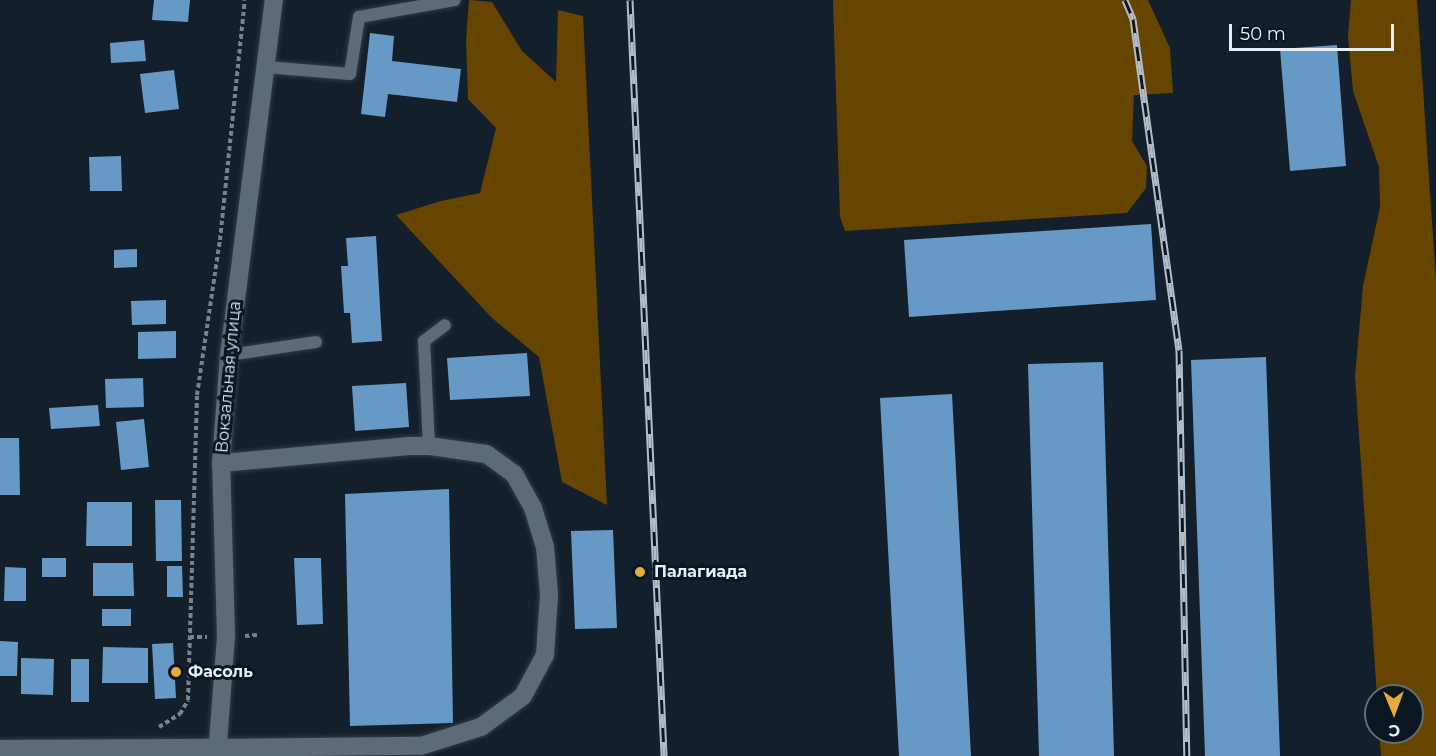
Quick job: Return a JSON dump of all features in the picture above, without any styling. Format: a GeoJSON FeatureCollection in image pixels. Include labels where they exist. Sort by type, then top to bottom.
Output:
{"type":"FeatureCollection","features":[{"type":"Feature","properties":{"kind":"main road","name":"Вокзальная улица"},"geometry":{"type":"LineString","coordinates":[[217,752],[226,637],[221,463],[229,355],[274,0]]}},
{"type":"Feature","properties":{"kind":"main road"},"geometry":{"type":"LineString","coordinates":[[0,749],[217,752],[421,746],[481,727],[523,696],[545,655],[549,594],[545,547],[534,508],[514,474],[486,454],[429,446],[221,463]]}},
{"type":"Feature","properties":{"kind":"lane"},"geometry":{"type":"LineString","coordinates":[[266,67],[350,74],[359,17],[454,0]]}},
{"type":"Feature","properties":{"kind":"lane"},"geometry":{"type":"LineString","coordinates":[[429,446],[424,341],[445,325]]}},
{"type":"Feature","properties":{"kind":"lane"},"geometry":{"type":"LineString","coordinates":[[229,355],[316,342]]}},
{"type":"Feature","properties":{"kind":"path"},"geometry":{"type":"LineString","coordinates":[[152,728],[163,726],[180,714],[188,700],[197,395],[220,240],[245,0]]}},
{"type":"Feature","properties":{"kind":"shaded area"},"geometry":{"type":"Polygon","coordinates":[[[469,0],[492,2],[522,51],[556,82],[558,10],[583,16],[607,505],[562,482],[539,357],[492,318],[396,215],[441,201],[480,193],[496,128],[468,99],[466,40],[469,0]]]}},
{"type":"Feature","properties":{"kind":"shaded area"},"geometry":{"type":"Polygon","coordinates":[[[833,0],[1148,0],[1170,48],[1173,93],[1134,95],[1132,141],[1147,166],[1146,188],[1127,213],[845,231],[840,217],[833,0]]]}},
{"type":"Feature","properties":{"kind":"shaded area"},"geometry":{"type":"Polygon","coordinates":[[[1351,0],[1417,0],[1436,281],[1436,756],[1381,756],[1380,744],[1424,744],[1424,684],[1376,684],[1355,377],[1363,286],[1380,207],[1379,167],[1353,91],[1348,36],[1351,0]]]}},
{"type":"Feature","properties":{"kind":"building"},"geometry":{"type":"Polygon","coordinates":[[[154,0],[190,0],[188,22],[152,20],[154,0]]]}},
{"type":"Feature","properties":{"kind":"building"},"geometry":{"type":"Polygon","coordinates":[[[370,33],[394,36],[392,61],[461,69],[457,102],[388,94],[385,117],[361,114],[370,33]]]}},
{"type":"Feature","properties":{"kind":"building"},"geometry":{"type":"Polygon","coordinates":[[[144,40],[146,61],[111,63],[110,43],[144,40]]]}},
{"type":"Feature","properties":{"kind":"building"},"geometry":{"type":"Polygon","coordinates":[[[1337,45],[1346,166],[1290,171],[1280,49],[1337,45]]]}},
{"type":"Feature","properties":{"kind":"building"},"geometry":{"type":"Polygon","coordinates":[[[174,70],[179,109],[145,113],[140,74],[174,70]]]}},
{"type":"Feature","properties":{"kind":"building"},"geometry":{"type":"Polygon","coordinates":[[[121,156],[122,191],[90,191],[89,157],[121,156]]]}},
{"type":"Feature","properties":{"kind":"building"},"geometry":{"type":"Polygon","coordinates":[[[1151,224],[1156,300],[909,317],[904,240],[1151,224]]]}},
{"type":"Feature","properties":{"kind":"building"},"geometry":{"type":"Polygon","coordinates":[[[376,236],[382,341],[352,343],[350,313],[344,313],[341,266],[348,266],[346,238],[376,236]]]}},
{"type":"Feature","properties":{"kind":"building"},"geometry":{"type":"Polygon","coordinates":[[[137,249],[137,267],[114,268],[114,250],[137,249]]]}},
{"type":"Feature","properties":{"kind":"building"},"geometry":{"type":"Polygon","coordinates":[[[166,300],[166,324],[132,325],[131,301],[166,300]]]}},
{"type":"Feature","properties":{"kind":"building"},"geometry":{"type":"Polygon","coordinates":[[[176,331],[176,358],[138,359],[138,332],[176,331]]]}},
{"type":"Feature","properties":{"kind":"building"},"geometry":{"type":"Polygon","coordinates":[[[527,353],[530,396],[450,400],[447,358],[527,353]]]}},
{"type":"Feature","properties":{"kind":"building"},"geometry":{"type":"Polygon","coordinates":[[[1266,357],[1280,756],[1205,756],[1191,360],[1266,357]]]}},
{"type":"Feature","properties":{"kind":"building"},"geometry":{"type":"Polygon","coordinates":[[[1103,362],[1114,756],[1039,756],[1028,364],[1103,362]]]}},
{"type":"Feature","properties":{"kind":"building"},"geometry":{"type":"Polygon","coordinates":[[[143,378],[144,407],[106,408],[105,379],[143,378]]]}},
{"type":"Feature","properties":{"kind":"building"},"geometry":{"type":"Polygon","coordinates":[[[406,383],[409,427],[355,431],[352,386],[406,383]]]}},
{"type":"Feature","properties":{"kind":"building"},"geometry":{"type":"Polygon","coordinates":[[[952,394],[971,756],[899,756],[880,398],[952,394]]]}},
{"type":"Feature","properties":{"kind":"building"},"geometry":{"type":"Polygon","coordinates":[[[98,405],[100,426],[51,429],[49,408],[98,405]]]}},
{"type":"Feature","properties":{"kind":"building"},"geometry":{"type":"Polygon","coordinates":[[[144,419],[149,467],[121,470],[116,422],[144,419]]]}},
{"type":"Feature","properties":{"kind":"building"},"geometry":{"type":"Polygon","coordinates":[[[0,438],[19,438],[20,495],[0,495],[0,438]]]}},
{"type":"Feature","properties":{"kind":"building"},"geometry":{"type":"Polygon","coordinates":[[[449,489],[453,723],[350,726],[345,494],[449,489]]]}},
{"type":"Feature","properties":{"kind":"building"},"geometry":{"type":"Polygon","coordinates":[[[155,500],[181,500],[182,561],[156,561],[155,500]]]}},
{"type":"Feature","properties":{"kind":"building"},"geometry":{"type":"Polygon","coordinates":[[[87,502],[132,502],[132,546],[86,546],[87,502]]]}},
{"type":"Feature","properties":{"kind":"building","name":"Палагиада"},"geometry":{"type":"Polygon","coordinates":[[[613,530],[617,628],[575,629],[571,531],[613,530]]]}},
{"type":"Feature","properties":{"kind":"building"},"geometry":{"type":"Polygon","coordinates":[[[42,558],[66,558],[66,577],[42,577],[42,558]]]}},
{"type":"Feature","properties":{"kind":"building"},"geometry":{"type":"Polygon","coordinates":[[[294,558],[321,558],[323,624],[297,625],[294,558]]]}},
{"type":"Feature","properties":{"kind":"building"},"geometry":{"type":"Polygon","coordinates":[[[93,563],[133,563],[134,596],[93,596],[93,563]]]}},
{"type":"Feature","properties":{"kind":"building"},"geometry":{"type":"Polygon","coordinates":[[[167,566],[182,566],[183,597],[167,597],[167,566]]]}},
{"type":"Feature","properties":{"kind":"building"},"geometry":{"type":"Polygon","coordinates":[[[5,567],[26,568],[26,601],[4,601],[5,567]]]}},
{"type":"Feature","properties":{"kind":"building"},"geometry":{"type":"Polygon","coordinates":[[[102,609],[131,609],[131,626],[102,626],[102,609]]]}},
{"type":"Feature","properties":{"kind":"building"},"geometry":{"type":"Polygon","coordinates":[[[0,641],[18,642],[17,676],[0,676],[0,641]]]}},
{"type":"Feature","properties":{"kind":"building"},"geometry":{"type":"Polygon","coordinates":[[[173,643],[176,698],[155,699],[152,644],[173,643]]]}},
{"type":"Feature","properties":{"kind":"building"},"geometry":{"type":"Polygon","coordinates":[[[103,647],[148,648],[148,683],[102,683],[103,647]]]}},
{"type":"Feature","properties":{"kind":"building"},"geometry":{"type":"Polygon","coordinates":[[[21,658],[54,659],[53,695],[21,694],[21,658]]]}},
{"type":"Feature","properties":{"kind":"building"},"geometry":{"type":"Polygon","coordinates":[[[71,659],[89,659],[89,702],[71,702],[71,659]]]}},
{"type":"Feature","properties":{"kind":"railway"},"geometry":{"type":"LineString","coordinates":[[630,0],[664,756]]}},
{"type":"Feature","properties":{"kind":"railway"},"geometry":{"type":"LineString","coordinates":[[1125,0],[1133,19],[1179,350],[1187,756]]}},
{"type":"Feature","properties":{"kind":"place","name":"Палагиада"},"geometry":{"type":"Point","coordinates":[640,572]}},
{"type":"Feature","properties":{"kind":"place","name":"Фасоль"},"geometry":{"type":"Point","coordinates":[176,672]}}]}
